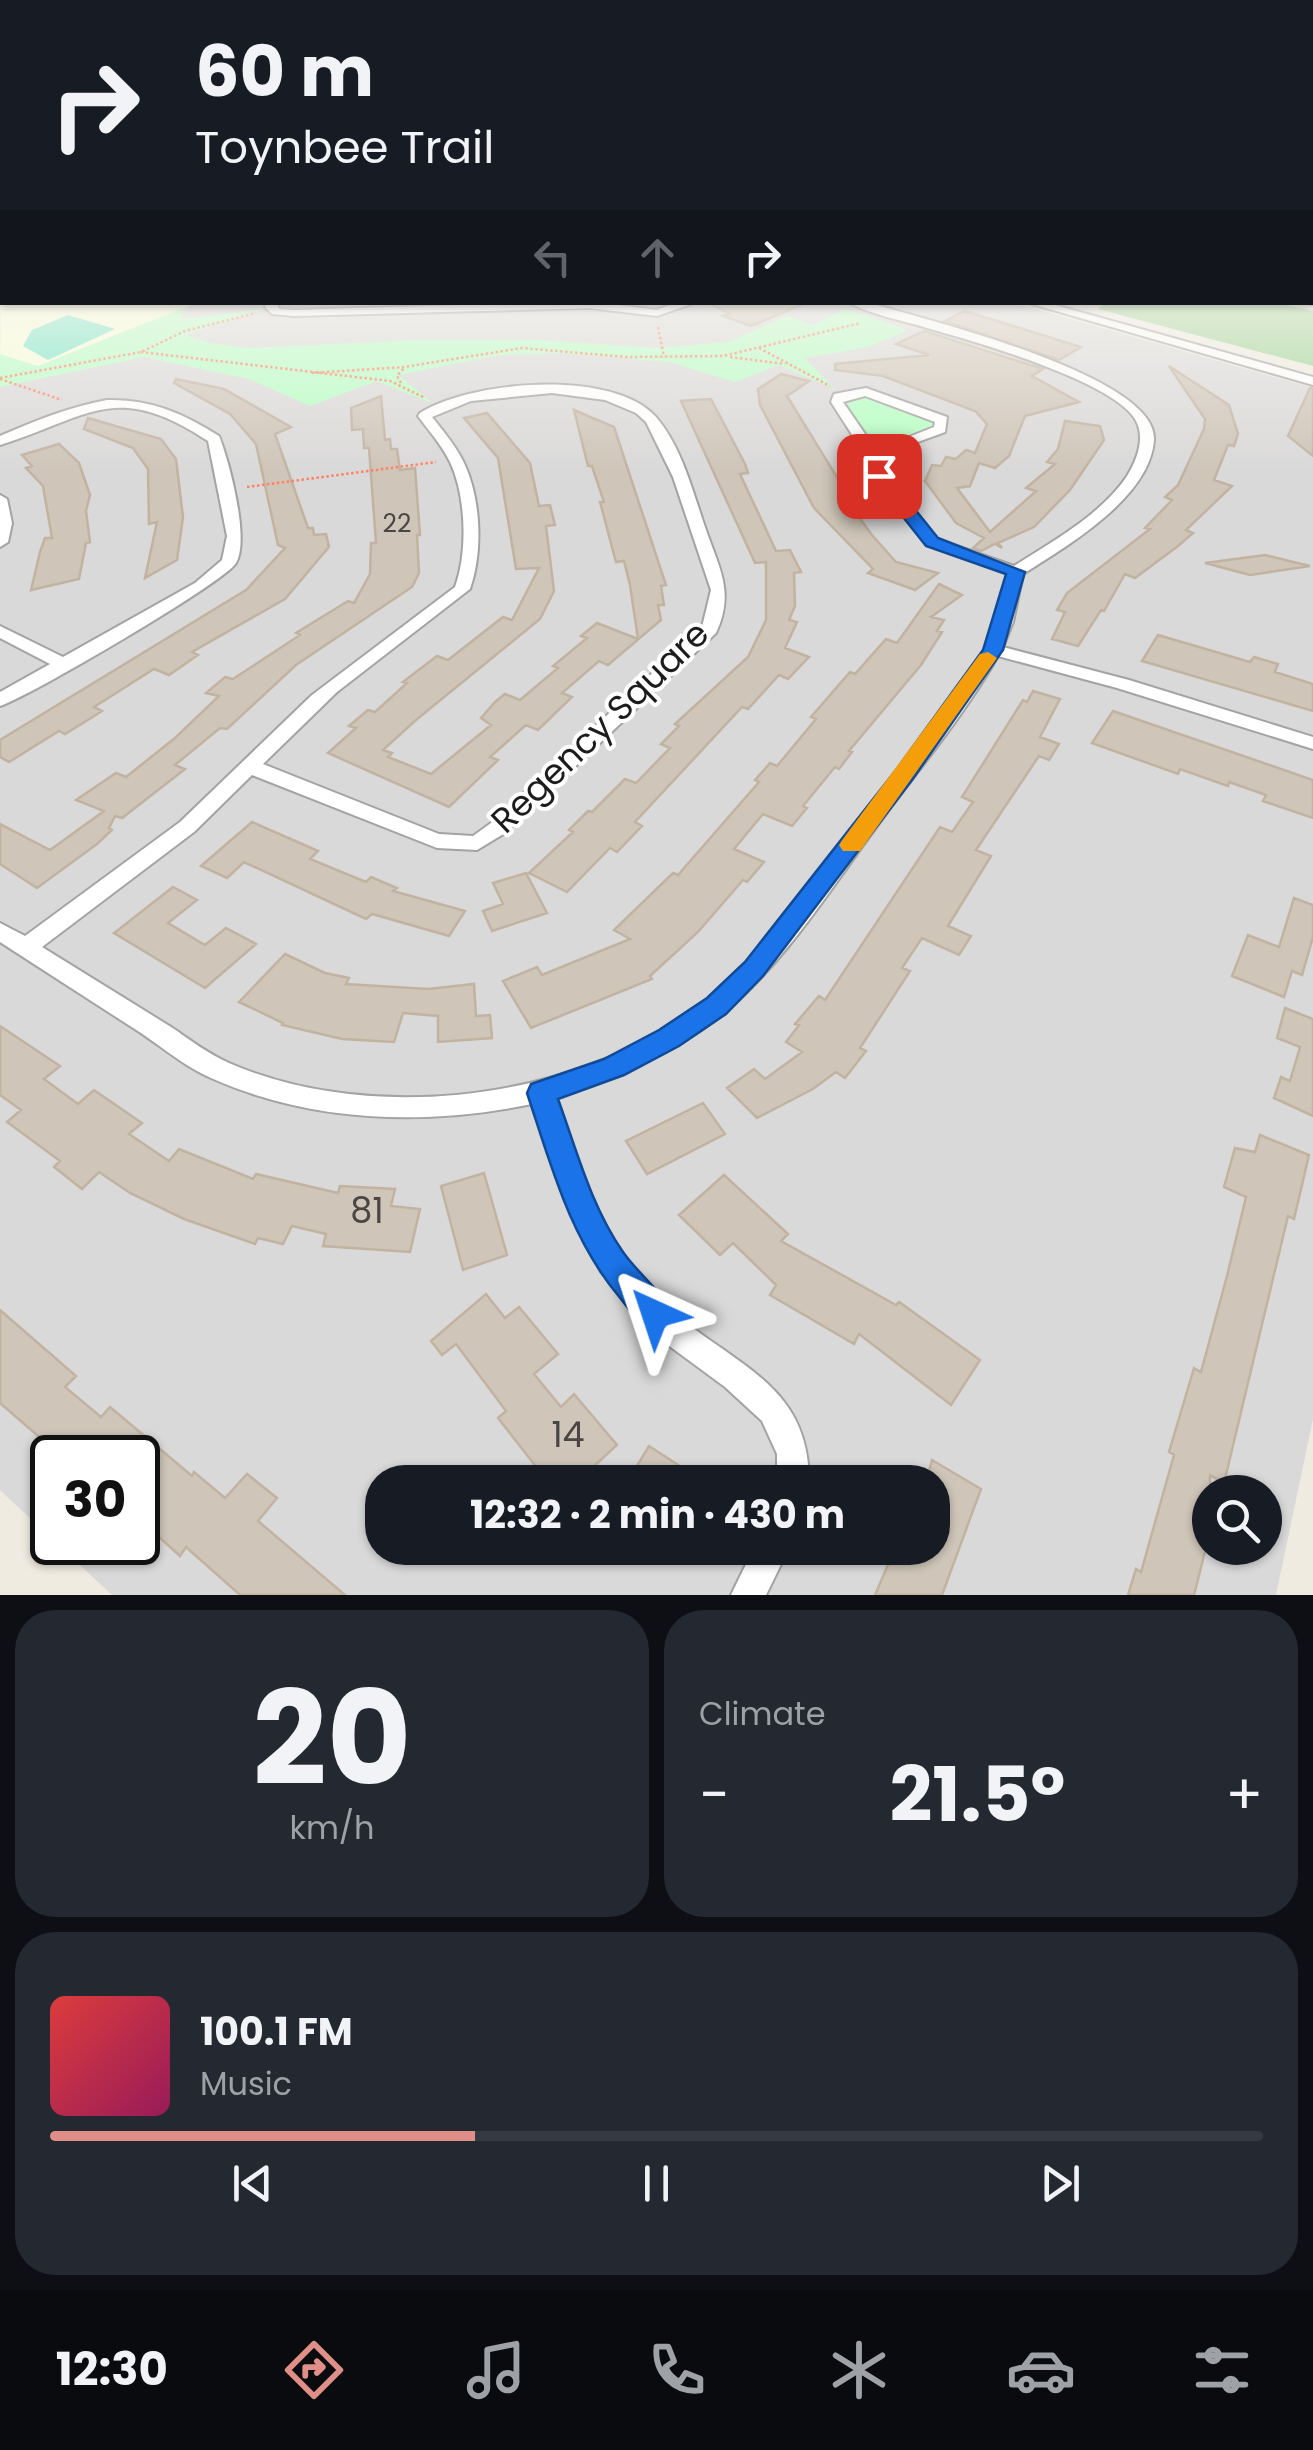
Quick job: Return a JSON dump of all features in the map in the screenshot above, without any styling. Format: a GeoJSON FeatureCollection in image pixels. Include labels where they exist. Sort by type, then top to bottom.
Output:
{"type":"FeatureCollection","features":[{"type":"Feature","properties":{"kind":"street"},"geometry":{"type":"LineString","coordinates":[[0,931],[218,1070],[256,1085],[342,1104],[404,1109],[474,1104],[541,1093],[614,1067],[669,1038],[716,1006],[742,982],[847,851],[993,650],[1016,572],[1094,522],[1134,474],[1148,441],[1141,415],[1113,394],[1067,372],[914,321]]}},
{"type":"Feature","properties":{"kind":"street"},"geometry":{"type":"LineString","coordinates":[[1100,321],[1313,381]]}},
{"type":"Feature","properties":{"kind":"street","name":"Regency Square"},"geometry":{"type":"LineString","coordinates":[[250,766],[437,841],[476,842],[498,828],[710,629],[719,590],[666,447],[649,417],[616,400],[566,389],[490,394],[438,406]]}},
{"type":"Feature","properties":{"kind":"street"},"geometry":{"type":"LineString","coordinates":[[874,458],[888,448],[940,430],[942,420],[876,394],[838,397],[838,406],[874,458],[879,476],[932,542],[1016,572]]}},
{"type":"Feature","properties":{"kind":"street"},"geometry":{"type":"LineString","coordinates":[[0,441],[78,407],[106,402],[173,414],[214,438],[235,536],[229,562],[201,586],[0,700]]}},
{"type":"Feature","properties":{"kind":"street"},"geometry":{"type":"LineString","coordinates":[[26,948],[187,827],[331,688],[462,589],[470,573],[471,548],[460,466],[426,416],[438,406]]}},
{"type":"Feature","properties":{"kind":"street"},"geometry":{"type":"LineString","coordinates":[[0,499],[4,524],[0,542]]}},
{"type":"Feature","properties":{"kind":"street"},"geometry":{"type":"LineString","coordinates":[[0,631],[62,664]]}},
{"type":"Feature","properties":{"kind":"street"},"geometry":{"type":"LineString","coordinates":[[993,650],[1123,684],[1313,743]]}},
{"type":"Feature","properties":{"kind":"street"},"geometry":{"type":"LineString","coordinates":[[541,1093],[585,1217],[604,1252],[638,1298],[671,1330],[771,1404],[793,1444],[793,1465]]}},
{"type":"Feature","properties":{"kind":"street"},"geometry":{"type":"LineString","coordinates":[[748,1595],[763,1565]]}},
{"type":"Feature","properties":{"kind":"path"},"geometry":{"type":"LineString","coordinates":[[0,378],[140,352],[186,330],[217,321]]}},
{"type":"Feature","properties":{"kind":"path"},"geometry":{"type":"LineString","coordinates":[[658,321],[664,357]]}},
{"type":"Feature","properties":{"kind":"path"},"geometry":{"type":"LineString","coordinates":[[720,356],[868,321]]}},
{"type":"Feature","properties":{"kind":"path"},"geometry":{"type":"LineString","coordinates":[[312,374],[404,367],[522,348],[664,357],[720,356],[790,364]]}},
{"type":"Feature","properties":{"kind":"path"},"geometry":{"type":"LineString","coordinates":[[759,348],[845,394]]}},
{"type":"Feature","properties":{"kind":"path"},"geometry":{"type":"LineString","coordinates":[[140,352],[401,383]]}},
{"type":"Feature","properties":{"kind":"path"},"geometry":{"type":"LineString","coordinates":[[404,367],[396,376],[401,383],[438,406]]}},
{"type":"Feature","properties":{"kind":"path"},"geometry":{"type":"LineString","coordinates":[[0,378],[78,407]]}},
{"type":"Feature","properties":{"kind":"path"},"geometry":{"type":"LineString","coordinates":[[227,490],[344,471],[455,460]]}},
{"type":"Feature","properties":{"kind":"shaded area"},"geometry":{"type":"Polygon","coordinates":[[[1,321],[152,321],[0,385],[1,321]]]}},
{"type":"Feature","properties":{"kind":"shaded area"},"geometry":{"type":"Polygon","coordinates":[[[152,321],[1079,321],[1313,388],[1313,1419],[1276,1595],[112,1595],[80,1565],[160,1565],[160,1435],[30,1435],[30,1518],[0,1490],[0,385],[152,321]]]}},
{"type":"Feature","properties":{"kind":"green space"},"geometry":{"type":"Polygon","coordinates":[[[53,321],[90,321],[115,329],[48,360],[23,346],[32,330],[53,321]]]}},
{"type":"Feature","properties":{"kind":"green space"},"geometry":{"type":"Polygon","coordinates":[[[149,321],[227,321],[185,335],[248,348],[421,340],[539,340],[656,348],[729,342],[775,321],[813,325],[820,321],[882,321],[908,330],[868,347],[804,358],[835,389],[779,365],[735,382],[669,362],[559,353],[500,355],[399,375],[432,403],[377,381],[310,406],[249,379],[144,357],[0,387],[0,354],[38,366],[149,321]]]}},
{"type":"Feature","properties":{"kind":"green space"},"geometry":{"type":"Polygon","coordinates":[[[1145,321],[1313,321],[1313,366],[1145,321]]]}},
{"type":"Feature","properties":{"kind":"green space"},"geometry":{"type":"Polygon","coordinates":[[[868,395],[936,423],[933,428],[879,447],[872,445],[840,404],[846,398],[868,395]]]}},
{"type":"Feature","properties":{"kind":"building"},"geometry":{"type":"Polygon","coordinates":[[[946,321],[998,321],[1081,347],[1059,360],[946,321]]]}},
{"type":"Feature","properties":{"kind":"building"},"geometry":{"type":"Polygon","coordinates":[[[924,331],[1043,369],[1032,376],[1079,402],[1025,416],[1009,456],[995,468],[979,463],[970,486],[957,488],[990,532],[1036,491],[1026,488],[1055,464],[1047,462],[1058,449],[1065,421],[1100,426],[1104,440],[1070,490],[1034,527],[998,543],[1002,548],[995,544],[981,551],[973,548],[984,538],[956,523],[925,481],[932,465],[941,466],[946,457],[956,459],[966,450],[975,453],[987,424],[975,411],[883,376],[835,370],[835,364],[929,355],[896,344],[924,331]]]}},
{"type":"Feature","properties":{"kind":"building"},"geometry":{"type":"Polygon","coordinates":[[[1169,366],[1229,405],[1238,434],[1234,446],[1228,445],[1214,480],[1232,486],[1186,530],[1193,533],[1178,546],[1135,578],[1125,574],[1078,646],[1052,639],[1065,612],[1057,610],[1067,593],[1150,529],[1145,528],[1172,500],[1165,497],[1178,485],[1204,429],[1205,419],[1169,366]]]}},
{"type":"Feature","properties":{"kind":"building"},"geometry":{"type":"Polygon","coordinates":[[[781,374],[809,381],[787,396],[851,500],[847,501],[872,535],[896,562],[938,573],[915,590],[868,573],[873,569],[814,508],[760,405],[758,389],[781,374]]]}},
{"type":"Feature","properties":{"kind":"building"},"geometry":{"type":"Polygon","coordinates":[[[176,379],[224,389],[291,427],[275,434],[308,528],[313,528],[314,535],[326,534],[329,547],[285,599],[192,652],[198,655],[169,675],[154,669],[94,707],[102,711],[65,734],[59,731],[9,762],[0,757],[0,740],[246,590],[285,548],[278,545],[256,444],[230,414],[174,383],[176,379]]]}},
{"type":"Feature","properties":{"kind":"building"},"geometry":{"type":"Polygon","coordinates":[[[1313,388],[1313,456],[1288,436],[1313,388]]]}},
{"type":"Feature","properties":{"kind":"building"},"geometry":{"type":"Polygon","coordinates":[[[381,396],[385,440],[390,439],[391,449],[397,449],[400,470],[415,468],[420,535],[419,573],[412,587],[296,665],[227,729],[220,728],[175,765],[185,769],[122,818],[115,816],[109,828],[112,830],[97,844],[37,888],[0,864],[0,824],[50,850],[104,811],[76,800],[116,773],[126,777],[175,738],[219,696],[206,693],[225,677],[233,679],[300,635],[296,633],[348,601],[354,603],[370,574],[371,543],[376,543],[369,448],[364,448],[363,429],[352,430],[351,408],[381,396]]]}},
{"type":"Feature","properties":{"kind":"building"},"geometry":{"type":"Polygon","coordinates":[[[711,399],[745,464],[748,473],[740,474],[776,551],[790,550],[801,572],[794,573],[795,606],[789,620],[797,622],[785,648],[809,657],[788,679],[779,675],[748,709],[742,707],[635,822],[642,826],[617,852],[610,848],[567,892],[529,873],[573,832],[569,830],[588,811],[592,812],[625,779],[636,783],[670,748],[661,744],[679,726],[675,724],[748,657],[766,620],[766,562],[755,563],[681,401],[711,399]]]}},
{"type":"Feature","properties":{"kind":"building"},"geometry":{"type":"Polygon","coordinates":[[[574,410],[614,427],[666,585],[661,586],[664,605],[658,605],[661,620],[608,665],[599,661],[562,693],[572,697],[538,730],[526,725],[490,757],[498,760],[449,807],[328,753],[356,728],[349,726],[368,710],[375,712],[407,683],[403,682],[437,656],[448,660],[503,617],[512,620],[539,568],[516,569],[498,458],[464,418],[487,413],[530,463],[539,506],[550,505],[555,525],[546,526],[554,591],[540,619],[416,720],[383,750],[392,753],[388,757],[431,774],[491,725],[481,718],[495,702],[505,694],[520,700],[558,668],[553,666],[587,638],[581,636],[597,623],[638,639],[624,561],[616,562],[600,502],[604,502],[592,466],[588,466],[574,410]]]}},
{"type":"Feature","properties":{"kind":"building"},"geometry":{"type":"Polygon","coordinates":[[[88,418],[161,439],[176,459],[183,517],[177,560],[145,578],[157,522],[149,524],[148,469],[133,448],[84,429],[88,418]]]}},
{"type":"Feature","properties":{"kind":"building"},"geometry":{"type":"Polygon","coordinates":[[[59,444],[79,463],[90,495],[86,511],[90,542],[86,543],[79,579],[31,590],[45,538],[52,538],[43,486],[26,468],[32,466],[22,455],[59,444]]]}},
{"type":"Feature","properties":{"kind":"building"},"geometry":{"type":"Polygon","coordinates":[[[1265,555],[1310,566],[1250,575],[1205,563],[1265,555]]]}},
{"type":"Feature","properties":{"kind":"building"},"geometry":{"type":"Polygon","coordinates":[[[939,584],[962,595],[931,617],[944,620],[937,631],[942,632],[921,665],[849,751],[852,752],[839,769],[835,767],[803,806],[807,808],[792,826],[763,814],[734,849],[764,862],[747,882],[743,880],[698,932],[650,976],[652,979],[531,1028],[503,981],[537,967],[542,975],[630,939],[614,930],[673,873],[678,875],[759,782],[755,780],[770,763],[777,766],[816,719],[811,717],[850,672],[855,674],[886,639],[897,643],[939,584]]]}},
{"type":"Feature","properties":{"kind":"building"},"geometry":{"type":"Polygon","coordinates":[[[1158,635],[1250,662],[1254,657],[1278,664],[1275,672],[1313,684],[1313,711],[1142,661],[1158,635]]]}},
{"type":"Feature","properties":{"kind":"building"},"geometry":{"type":"Polygon","coordinates":[[[1033,691],[1060,699],[1040,737],[1059,744],[1049,760],[1039,756],[976,850],[991,856],[948,926],[971,936],[959,955],[922,938],[902,968],[910,971],[860,1048],[866,1051],[845,1078],[836,1072],[813,1089],[757,1118],[727,1088],[754,1069],[765,1079],[802,1052],[786,1042],[799,1025],[795,1024],[819,996],[825,1000],[940,827],[952,832],[973,802],[962,797],[1023,700],[1027,702],[1033,691]]]}},
{"type":"Feature","properties":{"kind":"building"},"geometry":{"type":"Polygon","coordinates":[[[1113,711],[1313,780],[1313,818],[1263,801],[1266,795],[1229,782],[1228,786],[1180,769],[1178,774],[1092,743],[1113,711]]]}},
{"type":"Feature","properties":{"kind":"building"},"geometry":{"type":"Polygon","coordinates":[[[252,822],[318,851],[310,859],[366,882],[371,877],[397,888],[393,891],[465,911],[449,936],[372,914],[366,919],[244,862],[227,878],[201,866],[252,822]]]}},
{"type":"Feature","properties":{"kind":"building"},"geometry":{"type":"Polygon","coordinates":[[[526,873],[547,913],[492,931],[483,911],[503,904],[493,883],[526,873]]]}},
{"type":"Feature","properties":{"kind":"building"},"geometry":{"type":"Polygon","coordinates":[[[173,887],[197,900],[168,923],[205,945],[226,928],[256,944],[205,988],[114,933],[173,887]]]}},
{"type":"Feature","properties":{"kind":"building"},"geometry":{"type":"Polygon","coordinates":[[[1294,898],[1313,905],[1313,937],[1302,975],[1292,971],[1284,997],[1232,976],[1248,935],[1279,947],[1294,898]]]}},
{"type":"Feature","properties":{"kind":"building"},"geometry":{"type":"Polygon","coordinates":[[[285,954],[325,973],[349,978],[346,984],[428,989],[474,984],[476,1016],[490,1015],[492,1038],[438,1042],[438,1016],[403,1013],[394,1042],[342,1039],[282,1025],[239,1002],[285,954]]]}},
{"type":"Feature","properties":{"kind":"building"},"geometry":{"type":"Polygon","coordinates":[[[1285,1008],[1313,1019],[1313,1116],[1274,1098],[1281,1077],[1290,1081],[1300,1047],[1277,1038],[1285,1008]]]}},
{"type":"Feature","properties":{"kind":"building"},"geometry":{"type":"Polygon","coordinates":[[[0,1026],[60,1066],[44,1079],[78,1104],[94,1090],[142,1123],[129,1134],[169,1161],[179,1149],[253,1179],[256,1174],[338,1193],[340,1186],[395,1189],[391,1206],[420,1209],[410,1252],[323,1246],[326,1234],[292,1226],[283,1244],[258,1238],[255,1244],[184,1219],[130,1193],[99,1172],[82,1189],[54,1167],[60,1161],[7,1122],[21,1110],[0,1095],[0,1026]]]}},
{"type":"Feature","properties":{"kind":"building"},"geometry":{"type":"Polygon","coordinates":[[[703,1103],[725,1134],[647,1174],[626,1141],[703,1103]]]}},
{"type":"Feature","properties":{"kind":"building"},"geometry":{"type":"Polygon","coordinates":[[[1260,1135],[1309,1155],[1294,1219],[1288,1216],[1226,1475],[1192,1475],[1192,1565],[1202,1565],[1194,1595],[1128,1595],[1136,1569],[1141,1572],[1174,1455],[1169,1452],[1194,1368],[1201,1372],[1246,1197],[1224,1187],[1235,1148],[1255,1152],[1260,1135]]]}},
{"type":"Feature","properties":{"kind":"building"},"geometry":{"type":"Polygon","coordinates":[[[484,1173],[507,1255],[463,1270],[441,1186],[484,1173]]]}},
{"type":"Feature","properties":{"kind":"building"},"geometry":{"type":"Polygon","coordinates":[[[724,1175],[788,1234],[781,1241],[896,1305],[899,1302],[980,1360],[951,1405],[859,1334],[854,1344],[770,1295],[776,1285],[733,1243],[720,1255],[679,1215],[724,1175]]]}},
{"type":"Feature","properties":{"kind":"building"},"geometry":{"type":"Polygon","coordinates":[[[486,1294],[505,1318],[519,1307],[558,1354],[534,1374],[561,1407],[574,1394],[617,1445],[595,1465],[535,1465],[498,1418],[506,1411],[456,1344],[442,1355],[431,1341],[486,1294]]]}},
{"type":"Feature","properties":{"kind":"building"},"geometry":{"type":"Polygon","coordinates":[[[0,1310],[76,1376],[65,1387],[101,1417],[110,1407],[143,1435],[37,1435],[0,1403],[0,1310]]]}},
{"type":"Feature","properties":{"kind":"building"},"geometry":{"type":"Polygon","coordinates":[[[649,1446],[678,1465],[637,1465],[649,1446]]]}},
{"type":"Feature","properties":{"kind":"building"},"geometry":{"type":"Polygon","coordinates":[[[160,1449],[225,1498],[247,1474],[277,1498],[258,1521],[345,1595],[240,1595],[186,1547],[180,1556],[160,1538],[160,1449]]]}},
{"type":"Feature","properties":{"kind":"building"},"geometry":{"type":"Polygon","coordinates":[[[950,1471],[981,1489],[942,1595],[875,1595],[888,1565],[950,1565],[950,1471]]]}},
{"type":"Feature","properties":{"kind":"slow traffic"},"geometry":{"type":"LineString","coordinates":[[851,845],[988,658]]}},
{"type":"Feature","properties":{"kind":"route"},"geometry":{"type":"LineString","coordinates":[[655,1314],[638,1298],[596,1240],[541,1093],[614,1067],[669,1038],[716,1006],[754,969],[904,775],[993,650],[1016,572],[932,542],[879,476]]}}]}
